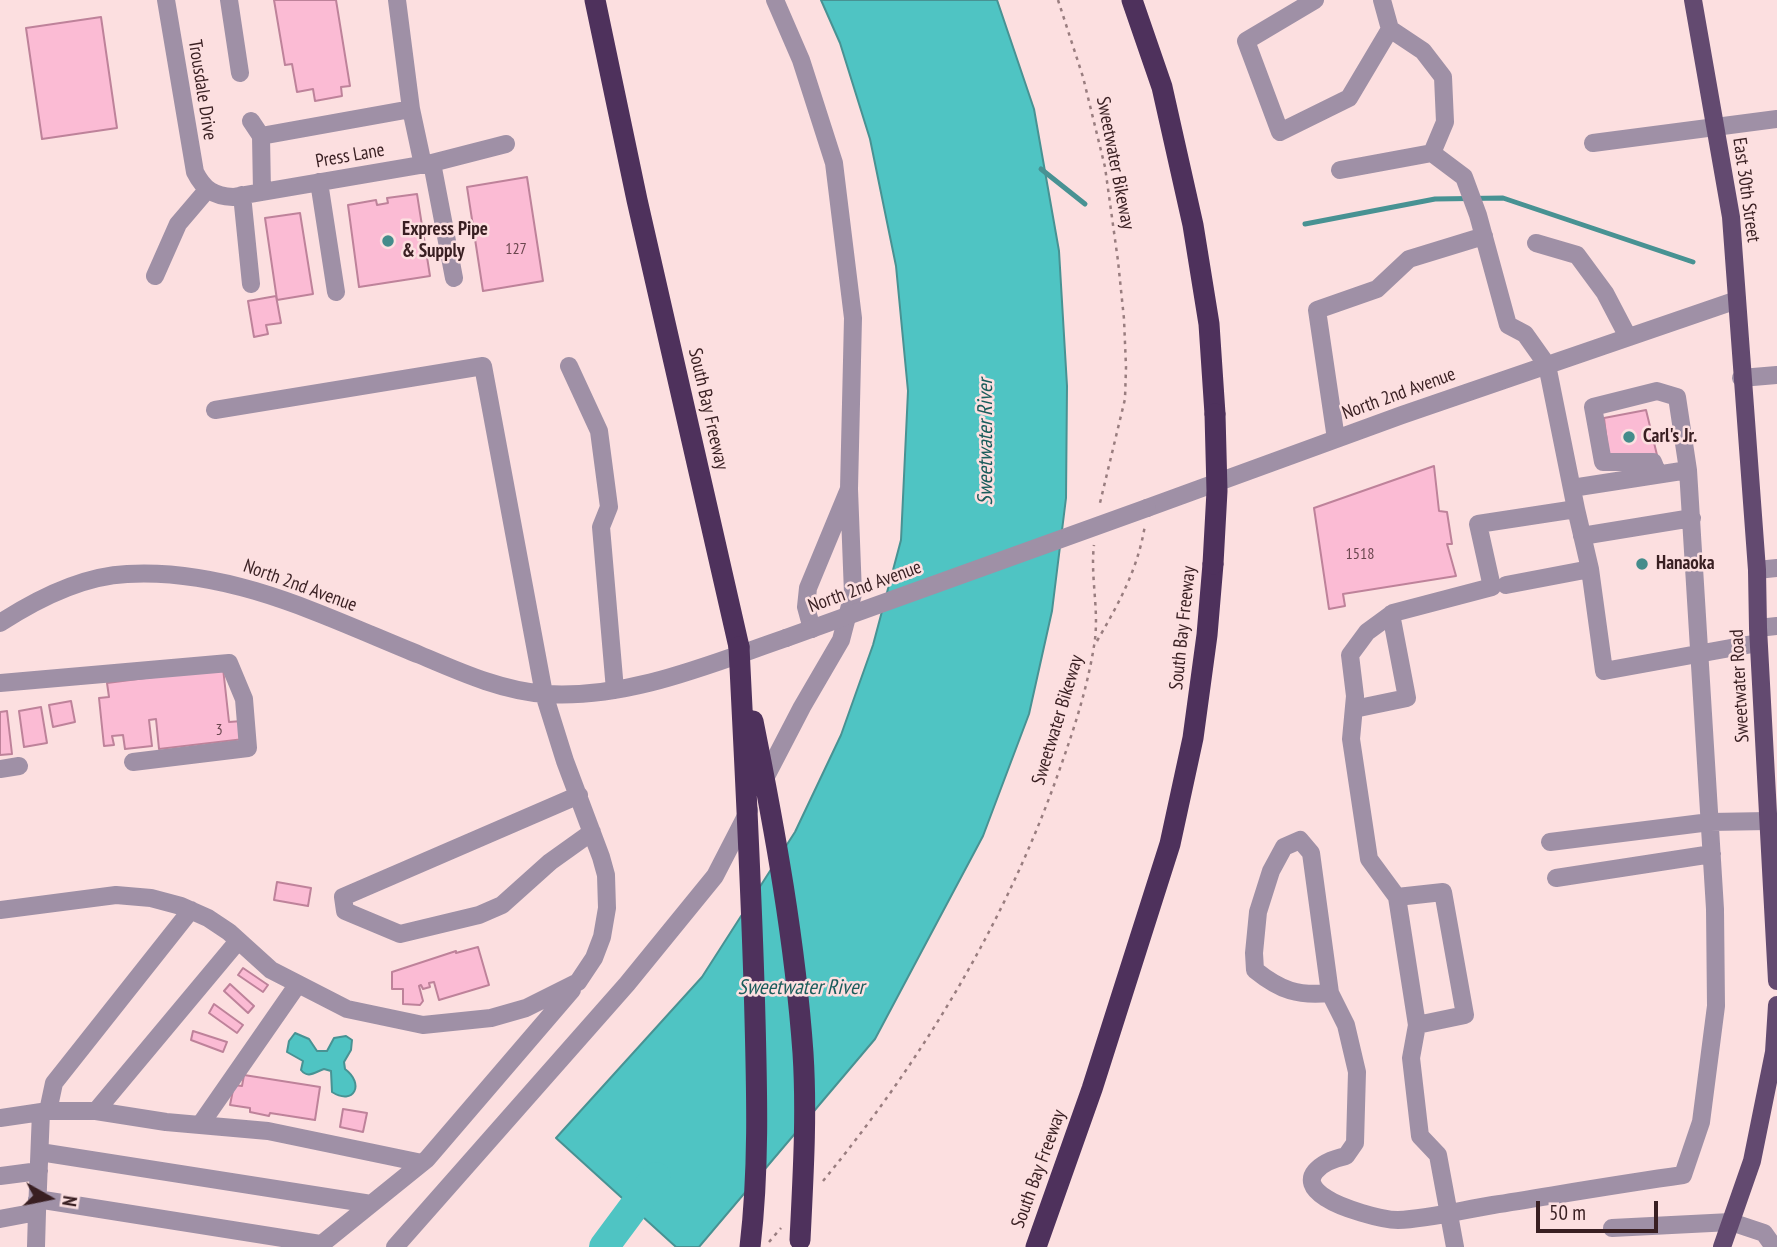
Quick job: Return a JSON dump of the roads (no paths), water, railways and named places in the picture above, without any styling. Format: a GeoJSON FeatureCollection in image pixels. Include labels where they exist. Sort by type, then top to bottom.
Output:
{"type":"FeatureCollection","features":[{"type":"Feature","properties":{"kind":"highway","name":"South Bay Freeway"},"geometry":{"type":"LineString","coordinates":[[595,0],[636,200],[739,647],[771,811],[792,942],[803,1055],[800,1243]]}},
{"type":"Feature","properties":{"kind":"highway","name":"South Bay Freeway"},"geometry":{"type":"LineString","coordinates":[[1036,1247],[1092,1089],[1170,844],[1193,738],[1207,635],[1213,564],[1217,491],[1209,324],[1194,225],[1162,87],[1132,0]]}},
{"type":"Feature","properties":{"kind":"highway"},"geometry":{"type":"LineString","coordinates":[[739,647],[754,962],[757,1107],[754,1210],[750,1247]]}},
{"type":"Feature","properties":{"kind":"main road","name":"East 30th Street"},"geometry":{"type":"LineString","coordinates":[[1693,0],[1731,217],[1742,383]]}},
{"type":"Feature","properties":{"kind":"main road","name":"Sweetwater Road"},"geometry":{"type":"LineString","coordinates":[[1742,383],[1757,570],[1758,636],[1777,981]]}},
{"type":"Feature","properties":{"kind":"main road"},"geometry":{"type":"LineString","coordinates":[[1722,1247],[1752,1161],[1774,1052],[1777,1004]]}},
{"type":"Feature","properties":{"kind":"street","name":"Trousdale Drive"},"geometry":{"type":"LineString","coordinates":[[166,0],[195,173],[204,187]]}},
{"type":"Feature","properties":{"kind":"street"},"geometry":{"type":"LineString","coordinates":[[229,0],[240,73]]}},
{"type":"Feature","properties":{"kind":"street"},"geometry":{"type":"LineString","coordinates":[[397,0],[411,109],[428,164],[454,278]]}},
{"type":"Feature","properties":{"kind":"street"},"geometry":{"type":"LineString","coordinates":[[395,1247],[627,984],[715,876],[802,706],[841,640],[853,594],[849,489],[853,318],[834,163],[801,61],[775,0]]}},
{"type":"Feature","properties":{"kind":"street"},"geometry":{"type":"LineString","coordinates":[[1315,0],[1246,41],[1280,132],[1349,97],[1390,29]]}},
{"type":"Feature","properties":{"kind":"street"},"geometry":{"type":"LineString","coordinates":[[1382,0],[1390,29],[1423,51],[1443,77],[1445,122],[1432,153]]}},
{"type":"Feature","properties":{"kind":"street"},"geometry":{"type":"LineString","coordinates":[[261,136],[411,109]]}},
{"type":"Feature","properties":{"kind":"street"},"geometry":{"type":"LineString","coordinates":[[1593,143],[1777,118]]}},
{"type":"Feature","properties":{"kind":"street"},"geometry":{"type":"LineString","coordinates":[[251,121],[261,136],[262,192]]}},
{"type":"Feature","properties":{"kind":"street","name":"Press Lane"},"geometry":{"type":"LineString","coordinates":[[204,187],[219,196],[242,195],[428,164],[506,144]]}},
{"type":"Feature","properties":{"kind":"street"},"geometry":{"type":"LineString","coordinates":[[1340,170],[1432,153],[1464,177],[1478,215],[1508,325],[1525,334],[1547,365],[1590,569],[1604,671],[1701,653],[1758,636],[1777,626]]}},
{"type":"Feature","properties":{"kind":"street"},"geometry":{"type":"LineString","coordinates":[[319,182],[336,292]]}},
{"type":"Feature","properties":{"kind":"street"},"geometry":{"type":"LineString","coordinates":[[155,276],[178,224],[204,187]]}},
{"type":"Feature","properties":{"kind":"street"},"geometry":{"type":"LineString","coordinates":[[242,195],[251,284]]}},
{"type":"Feature","properties":{"kind":"street"},"geometry":{"type":"LineString","coordinates":[[1336,439],[1317,310],[1377,289],[1409,259],[1484,236]]}},
{"type":"Feature","properties":{"kind":"street"},"geometry":{"type":"LineString","coordinates":[[1536,243],[1577,255],[1605,293],[1628,337]]}},
{"type":"Feature","properties":{"kind":"street","name":"North 2nd Avenue"},"geometry":{"type":"LineString","coordinates":[[0,623],[63,589],[96,580],[126,574],[190,577],[236,584],[282,598],[483,680],[544,694],[615,690],[680,675],[1336,439],[1737,300]]}},
{"type":"Feature","properties":{"kind":"street"},"geometry":{"type":"LineString","coordinates":[[0,1219],[37,1205],[319,1246],[422,1163],[524,1048],[578,982],[594,958],[602,936],[607,908],[606,875],[544,694],[483,366],[215,410]]}},
{"type":"Feature","properties":{"kind":"street"},"geometry":{"type":"LineString","coordinates":[[569,366],[599,432],[609,507],[601,527],[615,690]]}},
{"type":"Feature","properties":{"kind":"street"},"geometry":{"type":"LineString","coordinates":[[1742,383],[1777,375]]}},
{"type":"Feature","properties":{"kind":"street"},"geometry":{"type":"LineString","coordinates":[[1330,993],[1304,995],[1270,982],[1255,970],[1258,912],[1271,871],[1284,847],[1300,840],[1311,853],[1330,993],[1346,1025],[1355,1063],[1355,1143],[1346,1156],[1328,1160],[1314,1171],[1312,1178],[1315,1188],[1325,1198],[1394,1220],[1683,1175],[1701,1122],[1716,1006],[1716,909],[1688,470],[1677,397],[1657,391],[1593,407],[1603,463],[1653,462],[1658,474]]}},
{"type":"Feature","properties":{"kind":"street"},"geometry":{"type":"LineString","coordinates":[[1572,488],[1688,470]]}},
{"type":"Feature","properties":{"kind":"street"},"geometry":{"type":"LineString","coordinates":[[812,629],[806,607],[808,588],[849,489]]}},
{"type":"Feature","properties":{"kind":"street"},"geometry":{"type":"LineString","coordinates":[[1455,1247],[1438,1155],[1420,1136],[1411,1058],[1418,1025],[1398,897],[1369,859],[1351,739],[1355,696],[1350,655],[1367,632],[1391,614],[1492,587],[1478,524],[1576,509]]}},
{"type":"Feature","properties":{"kind":"street"},"geometry":{"type":"LineString","coordinates":[[1582,536],[1692,519]]}},
{"type":"Feature","properties":{"kind":"street"},"geometry":{"type":"LineString","coordinates":[[1757,570],[1777,568]]}},
{"type":"Feature","properties":{"kind":"street"},"geometry":{"type":"LineString","coordinates":[[1506,585],[1590,569]]}},
{"type":"Feature","properties":{"kind":"street"},"geometry":{"type":"LineString","coordinates":[[1354,709],[1407,698],[1391,614]]}},
{"type":"Feature","properties":{"kind":"street"},"geometry":{"type":"LineString","coordinates":[[0,683],[229,663],[244,699],[248,748],[133,762]]}},
{"type":"Feature","properties":{"kind":"street"},"geometry":{"type":"LineString","coordinates":[[0,769],[19,766]]}},
{"type":"Feature","properties":{"kind":"street"},"geometry":{"type":"LineString","coordinates":[[579,795],[343,897],[345,911],[400,934],[479,915],[502,905],[550,862],[592,832]]}},
{"type":"Feature","properties":{"kind":"street"},"geometry":{"type":"LineString","coordinates":[[1550,842],[1710,822],[1768,821]]}},
{"type":"Feature","properties":{"kind":"street"},"geometry":{"type":"LineString","coordinates":[[1556,878],[1712,854]]}},
{"type":"Feature","properties":{"kind":"street"},"geometry":{"type":"LineString","coordinates":[[1398,897],[1443,892],[1465,1015],[1418,1025]]}},
{"type":"Feature","properties":{"kind":"street"},"geometry":{"type":"LineString","coordinates":[[0,910],[116,895],[151,898],[208,918],[238,940],[271,970],[347,1009],[423,1025],[491,1018],[526,1008],[578,982]]}},
{"type":"Feature","properties":{"kind":"street"},"geometry":{"type":"LineString","coordinates":[[36,1247],[44,1111],[54,1083],[191,910]]}},
{"type":"Feature","properties":{"kind":"street"},"geometry":{"type":"LineString","coordinates":[[96,1111],[238,940]]}},
{"type":"Feature","properties":{"kind":"street"},"geometry":{"type":"LineString","coordinates":[[200,1125],[298,984]]}},
{"type":"Feature","properties":{"kind":"street"},"geometry":{"type":"LineString","coordinates":[[0,1118],[44,1111],[96,1111],[166,1122],[268,1131],[422,1163]]}},
{"type":"Feature","properties":{"kind":"street"},"geometry":{"type":"LineString","coordinates":[[40,1152],[372,1204]]}},
{"type":"Feature","properties":{"kind":"street"},"geometry":{"type":"LineString","coordinates":[[0,1176],[39,1171]]}},
{"type":"Feature","properties":{"kind":"street"},"geometry":{"type":"LineString","coordinates":[[1612,1228],[1731,1222],[1764,1233],[1773,1247]]}},
{"type":"Feature","properties":{"kind":"water","name":"Sweetwater River"},"geometry":{"type":"Polygon","coordinates":[[[821,0],[997,0],[1034,109],[1059,251],[1067,386],[1066,498],[1052,611],[1029,714],[983,836],[875,1039],[699,1247],[676,1247],[556,1138],[702,977],[795,832],[841,735],[873,645],[901,540],[908,391],[896,266],[870,139],[840,43],[821,0]]]}},
{"type":"Feature","properties":{"kind":"water"},"geometry":{"type":"Polygon","coordinates":[[[295,1033],[309,1039],[317,1051],[327,1051],[334,1038],[346,1036],[352,1040],[351,1050],[344,1062],[345,1069],[354,1081],[355,1087],[351,1095],[340,1096],[332,1092],[331,1071],[324,1069],[309,1074],[301,1070],[303,1061],[287,1052],[289,1041],[295,1033]]]}},
{"type":"Feature","properties":{"kind":"waterway"},"geometry":{"type":"LineString","coordinates":[[1041,169],[1085,204]]}},
{"type":"Feature","properties":{"kind":"waterway"},"geometry":{"type":"LineString","coordinates":[[1305,224],[1435,199],[1503,198],[1693,262]]}},
{"type":"Feature","properties":{"kind":"waterway","name":"Sweetwater River"},"geometry":{"type":"LineString","coordinates":[[604,1247],[656,1177]]}},
{"type":"Feature","properties":{"kind":"place","name":"Express Pipe & Supply"},"geometry":{"type":"Point","coordinates":[388,241]}},
{"type":"Feature","properties":{"kind":"place","name":"Carl's Jr."},"geometry":{"type":"Point","coordinates":[1629,437]}},
{"type":"Feature","properties":{"kind":"place","name":"Hanaoka"},"geometry":{"type":"Point","coordinates":[1642,564]}}]}
